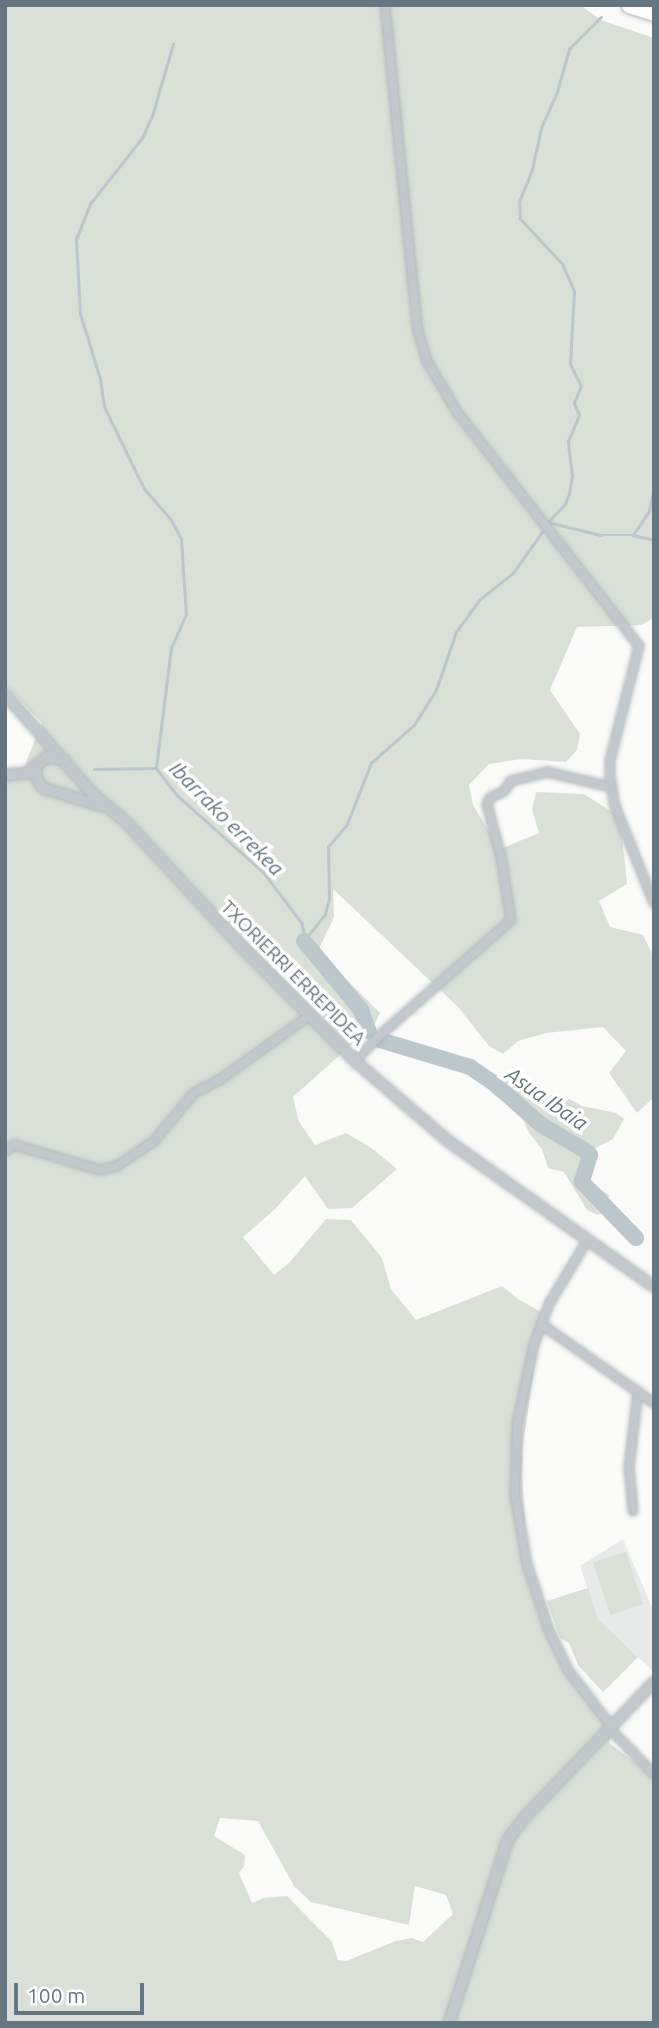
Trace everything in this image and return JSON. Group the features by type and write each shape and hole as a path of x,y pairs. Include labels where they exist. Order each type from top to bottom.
{"highway":[{"path":"630,5 654,13"}],"street":[{"path":"385,5 393,115 418,331 428,363 457,412 639,646 611,761 611,787 654,903"},
{"name":"TXORIERRI ERREPIDEA","path":"5,694 78,777 355,1061 449,1141 654,1287"},
{"path":"38,732 36,777 43,788 112,811"},
{"path":"5,775 21,776 53,756 65,760"},
{"path":"355,1061 510,920 501,857 487,804 490,797 503,790 511,781 547,772 611,787"},
{"path":"71,796 78,788 78,777"},
{"path":"5,1151 15,1145 100,1170 117,1166 154,1141 194,1093 221,1079 309,1016"},
{"path":"587,1241 566,1273 541,1324 527,1371 517,1424 515,1495 520,1533 549,1630 568,1670 610,1727 654,1774"},
{"path":"541,1324 654,1403"},
{"path":"633,1511 629,1467 638,1392"},
{"path":"449,2023 508,1839 526,1816 654,1682"}],"shaded area":[{"path":"5,5 580,5 601,20 654,38 654,618 641,625 577,627 550,690 580,734 577,750 566,762 522,759 489,764 469,785 473,805 500,849 539,833 532,810 536,792 584,794 620,817 627,884 599,901 610,927 643,935 654,958 654,1097 637,1113 609,1073 626,1051 603,1027 546,1033 518,1041 503,1054 489,1046 459,1008 333,889 334,917 318,951 380,1013 371,1032 362,1035 293,1097 299,1122 315,1145 346,1133 370,1147 397,1169 352,1208 328,1209 305,1176 275,1209 243,1237 274,1275 289,1263 326,1219 351,1220 382,1258 391,1289 416,1320 502,1286 518,1299 548,1316 536,1355 523,1444 522,1475 529,1582 558,1656 611,1723 609,1743 654,1776 654,2023 5,2023 5,768 19,770 24,767 42,723 5,685","holes":["220,1818 258,1821 294,1886 311,1902 409,1925 415,1886 446,1895 453,1914 423,1942 412,1938 396,1941 346,1961 338,1960 332,1942 287,1896 264,1898 252,1903 239,1873 244,1866 245,1855 214,1836"]},
{"path":"494,1076 517,1080 542,1094 564,1096 582,1106 616,1113 624,1119 613,1139 590,1151 592,1159 585,1178 609,1195 609,1209 598,1215 587,1210 564,1172 548,1168 542,1149 529,1133 521,1114 494,1095 482,1079"},
{"path":"623,1539 654,1612 653,1671 598,1619 580,1566"},
{"path":"626,1552 643,1604 610,1615 593,1562"},
{"path":"588,1588 598,1619 638,1657 603,1692 578,1665 569,1643 560,1638 547,1601"}],"waterway":[{"path":"549,521 565,504 569,494 572,476 568,441 579,415 574,403 581,386 570,364 574,291 562,264 520,219 519,202 532,170 541,128 557,92 569,49 601,17"},
{"path":"156,768 171,648 186,615 181,539 171,520 144,489 104,407 100,379 80,314 76,239 90,204 142,138 152,116 173,44"},
{"path":"548,522 601,535 633,535 649,511 654,488"},
{"path":"304,941 325,914 329,899 328,847 347,824 371,763 414,725 436,690 456,632 479,600 513,573 542,532"},
{"path":"633,535 654,540"},
{"name":"Ibarrako errekea","path":"94,769 156,768 178,796 264,873 302,923 305,937"},
{"name":"Asua Ibaia","path":"304,941 361,1010 369,1032"},
{"name":"Asua Ibaia","path":"380,1040 470,1067 495,1084 540,1124 586,1151 590,1155 582,1182 636,1238"}]}
